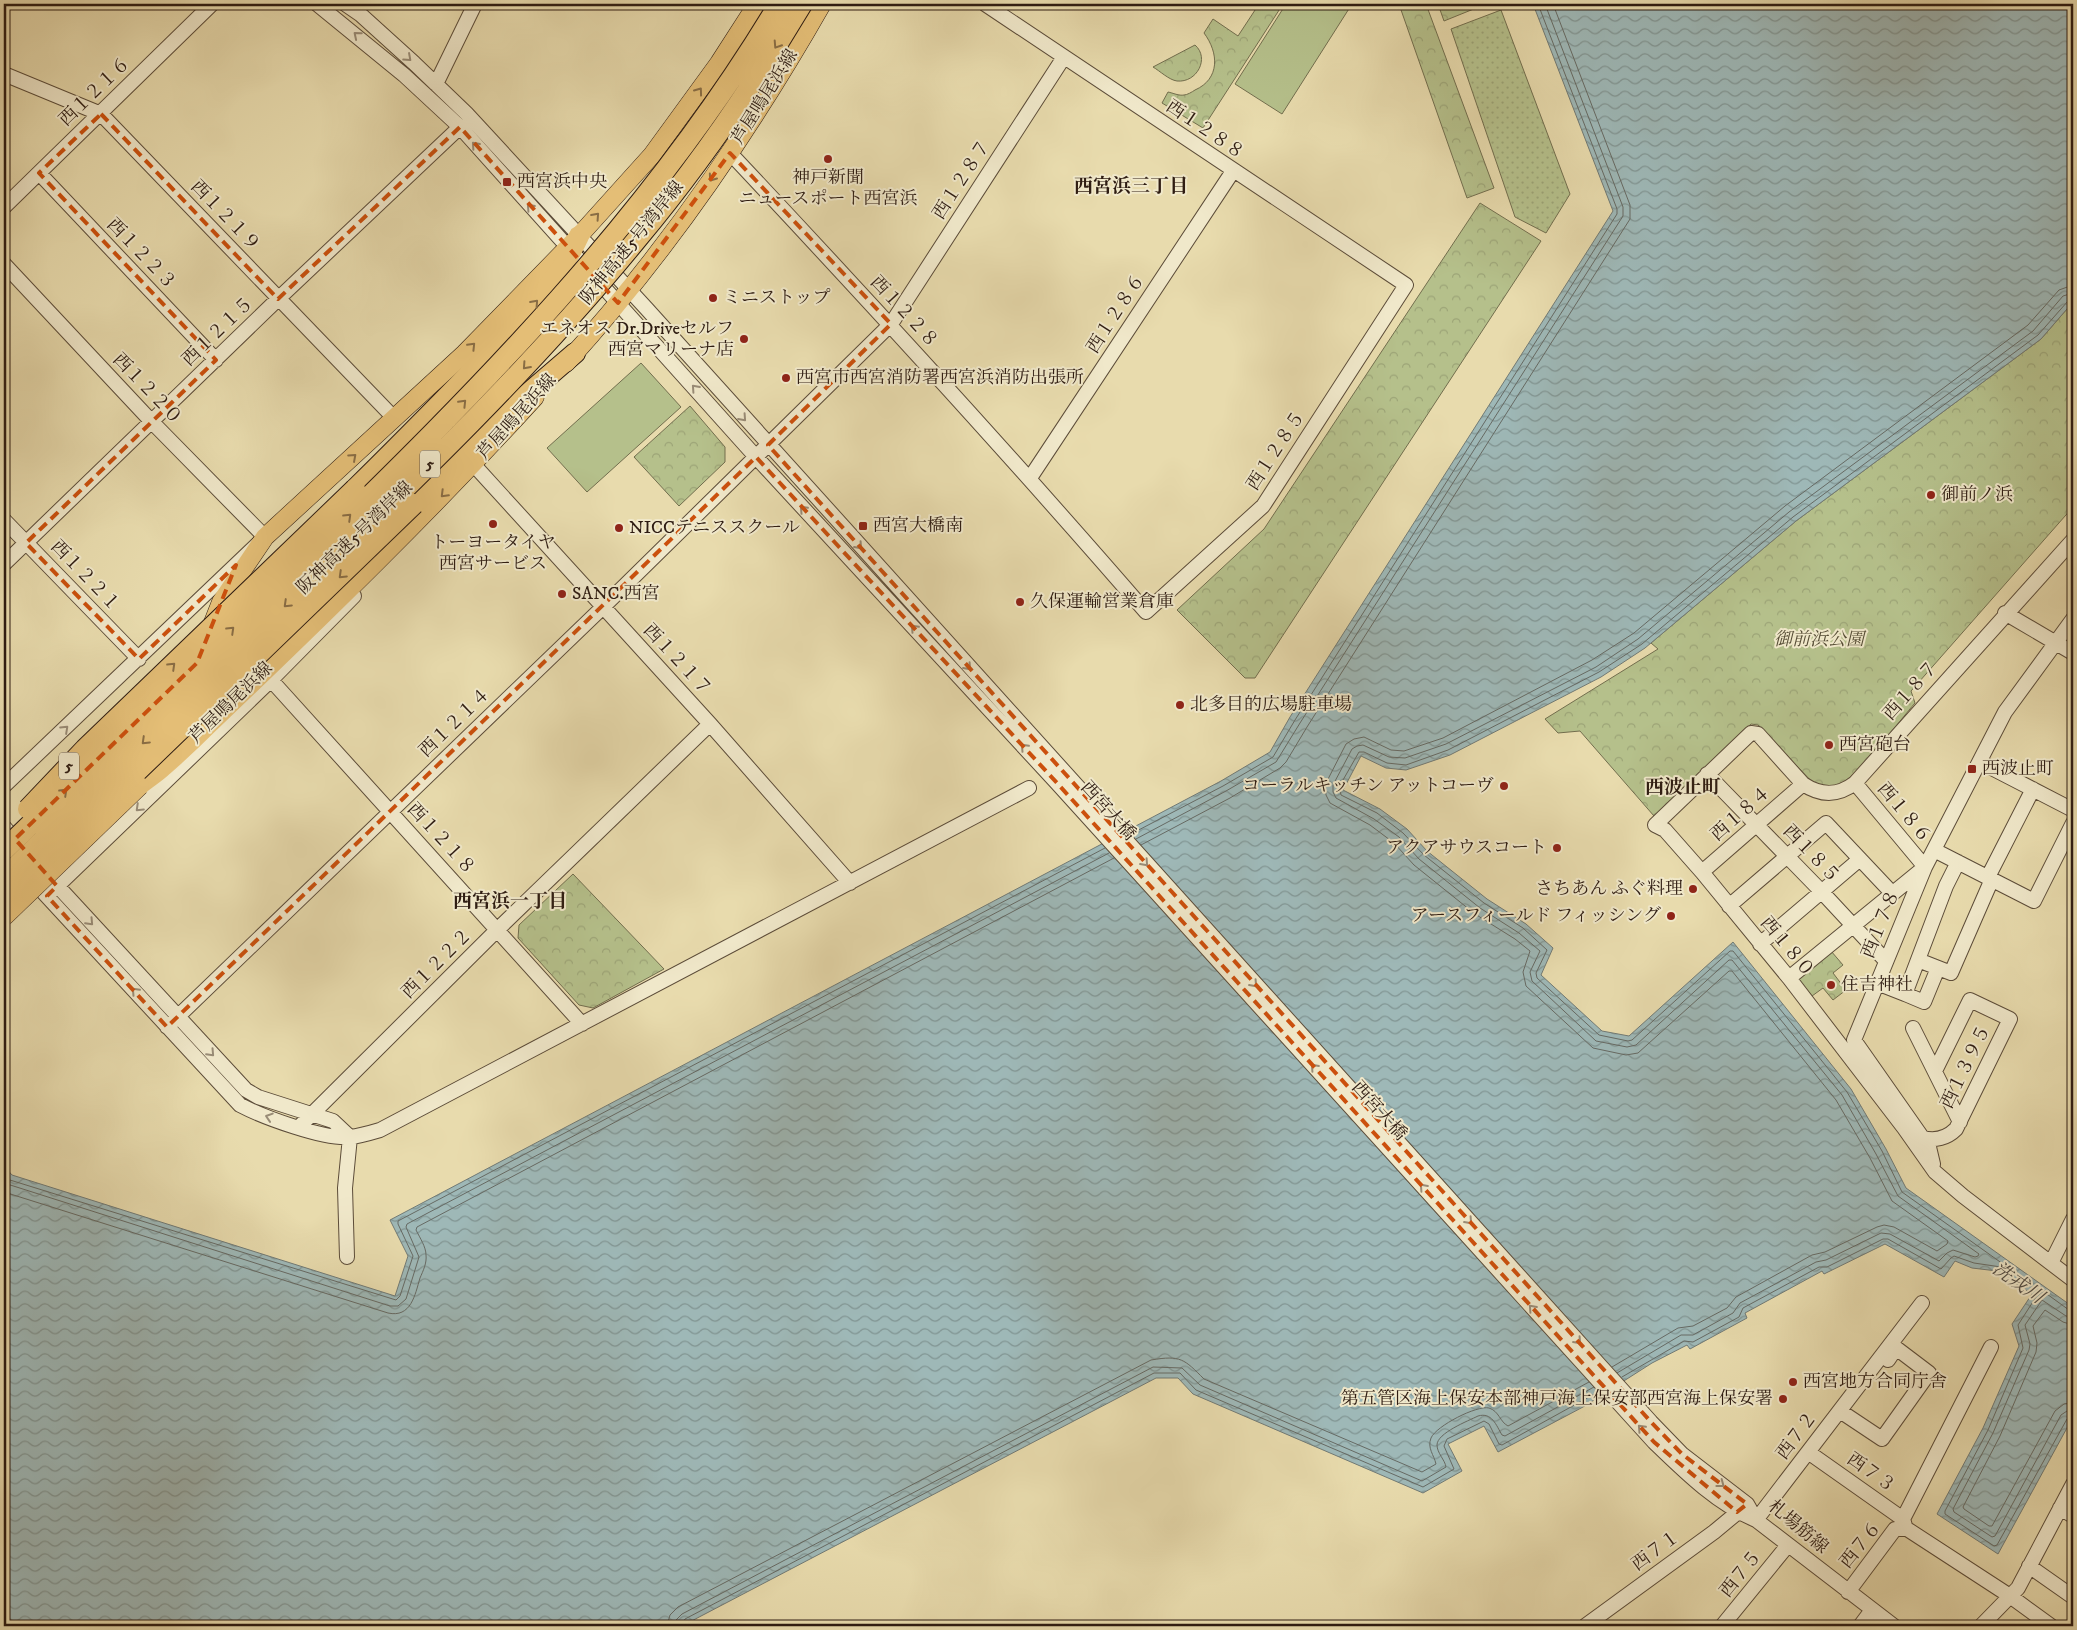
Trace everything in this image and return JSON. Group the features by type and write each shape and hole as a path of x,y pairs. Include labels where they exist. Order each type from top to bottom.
{"highway":[{"name":"阪神高速5号湾岸線","path":"4,850 384,482 515,349 592,262 672,162 723,90 779,4"},
{"name":"阪神高速5号湾岸線","path":"4,878 406,488 521,372 633,244 690,171 740,103 802,4"},
{"name":"5","path":"4,834 85,749 355,489 490,352 544,294 572,246"},
{"name":"5","path":"4,895 144,765 455,466 502,416 575,353"}],"main road":[{"name":"芦屋鳴尾浜線","path":"146,781 164,750 222,602 265,537 465,353 572,246 652,155 719,64 757,4"},
{"name":"芦屋鳴尾浜線","path":"4,917 146,781 163,769 391,547 474,465 575,353 669,239 730,153 822,4"}],"street":[{"name":"西１２１６","path":"4,207 212,4"},
{"path":"317,4 404,74 460,128 572,246 768,445 1062,779"},
{"path":"345,4 361,15 489,136 572,246 623,297 756,457 1062,779"},
{"path":"436,84 475,4"},
{"name":"西１２８８","path":"985,4 1406,285"},
{"name":"西１２８７","path":"768,445 891,324 1064,57"},
{"name":"西１２１９","path":"4,74 101,114 395,419"},
{"name":"西１２１５","path":"4,564 278,299 460,128"},
{"name":"西１２２８","path":"730,153 891,324 1030,478 1146,612"},
{"name":"西１２８６","path":"1030,478 1233,171"},
{"name":"西１２２３","path":"39,173 216,360"},
{"name":"西１２２０","path":"4,264 152,422 265,537"},
{"name":"西１２８５","path":"1146,612 1263,506 1406,285"},
{"name":"西１２１４","path":"173,1022 768,445"},
{"name":"西１２１７","path":"474,465 710,724 850,882"},
{"name":"西１２２１","path":"4,520 139,659"},
{"path":"4,786 265,537"},
{"name":"西１８７","path":"1655,825 1707,774 1754,732 1803,784 1811,789 1829,794 1838,792 1855,783 2005,613 2073,540"},
{"path":"52,891 271,680 365,585 391,547"},
{"path":"2005,613 2073,653"},
{"name":"西１７８","path":"1935,1172 1929,1147 1854,1040 1925,867 2006,712 2073,619"},
{"name":"西１２１８","path":"271,680 582,1024"},
{"name":"西１２２２","path":"299,1127 498,929 710,724"},
{"path":"1980,762 2073,810"},
{"name":"西１８５","path":"1707,774 1886,961"},
{"name":"西宮大橋","path":"1062,779 1651,1422 1679,1458"},
{"name":"西１８６","path":"1855,783 1925,867"},
{"name":"西１８４","path":"1702,872 1803,784"},
{"path":"4,827 52,891 173,1022 240,1105 255,1113 299,1127 330,1136 350,1137 380,1130 1029,788"},
{"path":"1918,960 1951,974 1990,878 2033,789"},
{"path":"1729,906 1826,823 1892,893"},
{"path":"1934,850 2034,901 2073,823"},
{"name":"西１８０","path":"1655,825 1665,830 1702,872 1789,978 1904,1128 1935,1172"},
{"path":"4,850 52,891"},
{"path":"1760,944 1860,859"},
{"path":"1905,994 1946,886 1958,862"},
{"path":"1789,978 1925,867"},
{"path":"1877,983 1924,1002 1938,968"},
{"name":"西１３９５","path":"1923,1138 1930,1140 1951,1134 1960,1122 2010,1019 1970,1000 1935,1071"},
{"path":"173,1022 246,1090 258,1097 333,1121 350,1137"},
{"path":"1913,1028 1960,1122"},
{"path":"347,1257 345,1188 350,1137"},
{"path":"1935,1172 1963,1196 2073,1280"},
{"path":"2051,1263 2073,1219"},
{"name":"西７２","path":"1756,1520 1922,1303"},
{"path":"1905,1524 1991,1346"},
{"path":"1840,1411 1882,1439 1929,1373 1896,1348 1870,1383 1856,1390"},
{"name":"西７３","path":"1808,1452 1905,1524 2052,1626"},
{"name":"札場筋線","path":"1679,1458 1848,1592 1894,1626"},
{"path":"1981,1626 2018,1588 2073,1484"},
{"name":"西７１","path":"1585,1626 1714,1532 1742,1508"},
{"path":"2060,1508 2073,1516"},
{"name":"西７６","path":"1848,1592 1894,1529 1905,1524"},
{"name":"西７５","path":"1722,1626 1788,1545"},
{"path":"2029,1566 2073,1597"},
{"path":"1860,1626 1872,1610"}],"highlighted area":[{"path":"101,114 278,299 460,127 618,303 730,153 891,324 768,445 1651,1422 1682,1454 1747,1504 1737,1512 1654,1442 1057,783 756,457 167,1027 47,896 57,886 15,839 197,663 236,565 139,659 26,543 216,360 39,173"}],"green space":[{"path":"1259,4 1283,4 1203,128 1162,103 1168,92 1180,95 1187,94 1203,85 1209,79 1213,72 1214,57 1209,41 1204,33 1213,19 1238,36"},
{"path":"1286,4 1352,4 1282,114 1235,84"},
{"path":"1395,4 1426,4 1494,188 1467,198 1400,7"},
{"path":"1438,4 1486,4 1444,21"},
{"path":"1501,10 1570,194 1546,233 1515,217 1451,29"},
{"path":"1195,45 1201,56 1201,63 1199,69 1190,78 1184,81 1177,81 1153,67"},
{"path":"1480,203 1541,241 1255,678 1245,678 1177,610 1264,529"},
{"name":"御前浜公園","path":"2073,302 2073,507 1911,691 1915,703 1866,761 1846,781 1832,786 1814,784 1758,725 1751,724 1654,816 1580,731 1558,733 1545,719 1658,649 1651,643 1796,521 2041,339"},
{"path":"641,363 681,407 587,492 547,448"},
{"path":"690,406 725,447 725,462 679,506 634,457"},
{"path":"573,874 664,969 593,1008 579,1005 518,938 519,925"},
{"path":"1831,951 1843,965 1833,973 1846,990 1833,1000 1823,988 1812,996 1797,978"}],"water":[{"name":"洗戎川","path":"1533,4 2073,4 2073,302 2041,339 1796,521 1645,648 1601,677 1450,755 1406,770 1386,768 1361,756 1343,790 1380,809 1407,829 1427,851 1487,899 1526,924 1553,948 1541,975 1602,1031 1629,1036 1733,942 1851,1089 1906,1188 2073,1307 2073,1417 1998,1554 1937,1514 1983,1428 2019,1346 2012,1324 2032,1294 1997,1271 1972,1268 1955,1261 1944,1277 1885,1244 1824,1274 1822,1271 1745,1313 1747,1318 1690,1349 1687,1345 1652,1363 1583,1407 1498,1452 1484,1426 1448,1444 1462,1471 1423,1493 1193,1394 1178,1378 1156,1378 682,1626 4,1626 4,1166 12,1175 395,1296 408,1256 390,1220 1221,781 1270,752 1290,717 1613,211"}],"place":[{"name":"神戸新聞 ニュースポート西宮浜","path":"828,159"},
{"name":"西宮浜中央","path":"507,182"},
{"name":"ミニストップ","path":"713,298"},
{"name":"エネオス Dr.Driveセルフ 西宮マリーナ店","path":"744,339"},
{"name":"西宮市西宮消防署西宮浜消防出張所","path":"786,378"},
{"name":"御前ノ浜","path":"1931,495"},
{"name":"トーヨータイヤ 西宮サービス","path":"493,524"},
{"name":"西宮大橋南","path":"863,526"},
{"name":"NICCテニススクール","path":"619,528"},
{"name":"SANC.西宮","path":"562,594"},
{"name":"久保運輸営業倉庫","path":"1020,602"},
{"name":"北多目的広場駐車場","path":"1180,705"},
{"name":"西宮砲台","path":"1829,745"},
{"name":"西波止町","path":"1972,769"},
{"name":"コーラルキッチン アットコーヴ","path":"1504,786"},
{"name":"アクアサウスコート","path":"1557,848"},
{"name":"さちあん ふぐ料理","path":"1693,889"},
{"name":"アースフィールド フィッシング","path":"1671,916"},
{"name":"住吉神社","path":"1831,985"},
{"name":"西宮地方合同庁舎","path":"1793,1382"},
{"name":"第五管区海上保安本部神戸海上保安部西宮海上保安署","path":"1783,1399"}],"district":[{"name":"西宮浜三丁目","path":"1131,186"},
{"name":"西波止町","path":"1683,787"},
{"name":"西宮浜一丁目","path":"510,901"}]}
